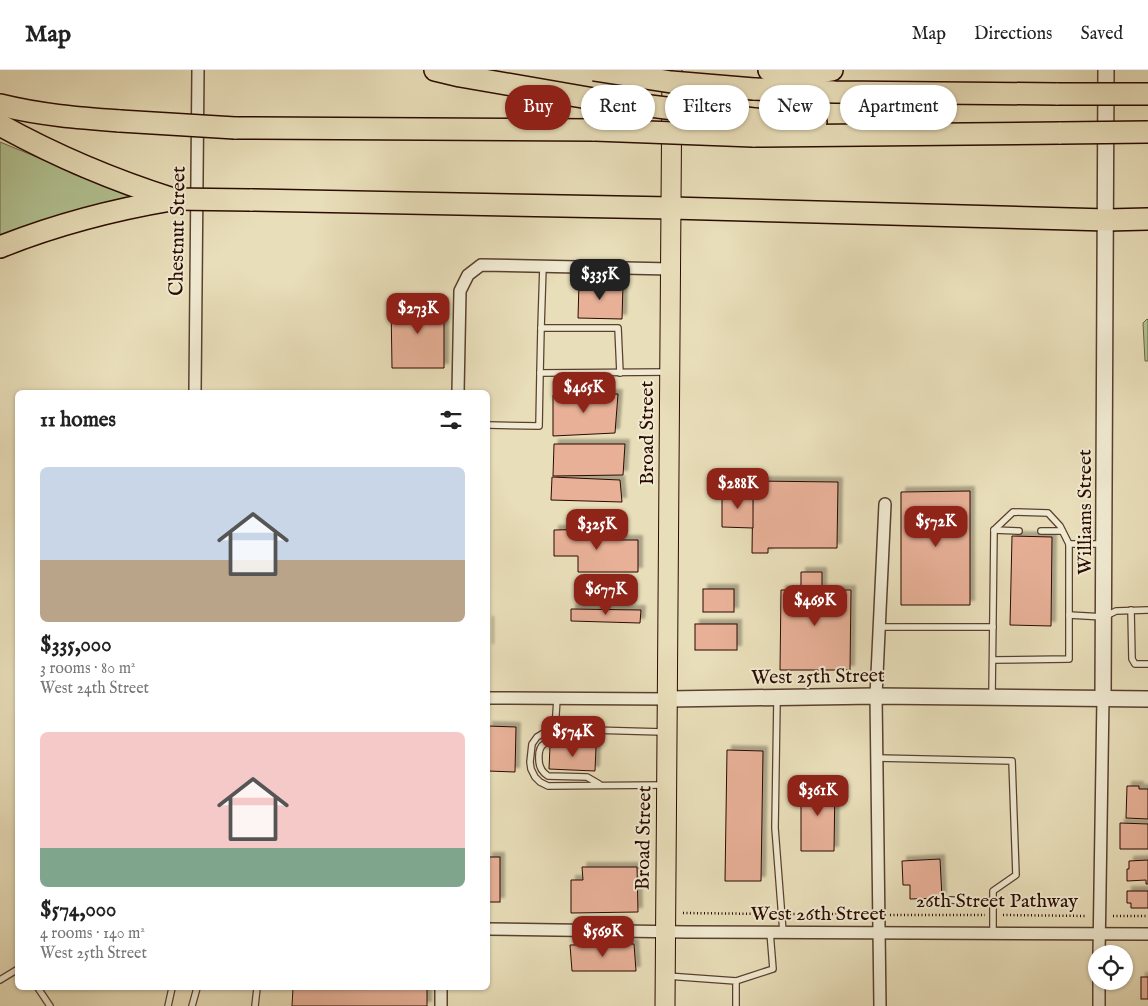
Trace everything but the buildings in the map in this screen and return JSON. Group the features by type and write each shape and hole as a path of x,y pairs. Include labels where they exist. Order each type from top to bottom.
{"highway":[{"path":"435,70 753,127"},
{"path":"594,70 671,82 754,89 835,92 1148,94"},
{"path":"769,70 820,72 832,70"},
{"path":"0,105 54,116 235,128 594,130 753,127 1061,133 1148,132"},
{"path":"0,125 65,159 136,188 173,199"},
{"path":"0,247 57,226 95,215 173,199 672,208 1107,220 1148,219"}],"main road":[{"name":"Broad Street","path":"665,1006 672,70"}],"street":[{"name":"Chestnut Street","path":"195,390 198,70"},
{"name":"Williams Street","path":"1099,945 1104,698 1106,70"},
{"path":"458,390 460,290 468,275 481,265 671,268"},
{"path":"880,1006 876,696 885,504"},
{"name":"West 25th Street","path":"490,698 668,699 876,696 1148,699"},
{"name":"West 26th Street","path":"490,929 666,922 770,932 1148,934"},
{"path":"441,990 441,1006"},
{"path":"1099,990 1099,1006"}],"lane":[{"path":"490,425 540,426 544,266"},
{"path":"541,328 618,328 620,373"},
{"path":"540,373 670,372"},
{"path":"992,697 994,530 1014,512 1048,513 1069,544 1069,659 993,660"},
{"path":"994,530 1019,531"},
{"path":"1041,531 1062,531"},
{"path":"1069,544 1105,544"},
{"path":"1131,610 1132,660 1135,664 1148,664"},
{"path":"1069,615 1104,617 1116,611 1148,610"},
{"path":"879,627 993,627"},
{"path":"776,697 775,828 783,932"},
{"path":"555,728 557,699"},
{"path":"667,785 548,786 535,777 530,762 532,744 537,737 555,728 668,732"},
{"path":"596,730 569,740 552,740 544,743 538,757 541,770 548,776 587,777 600,785"},
{"path":"877,758 1012,760 1016,875 993,891 993,933"},
{"path":"950,900 992,902"},
{"path":"665,976 736,981 773,968 770,932"},
{"path":"0,980 15,971"},
{"path":"736,981 736,1006"},
{"path":"39,990 50,1006"},
{"path":"168,1006 172,990"},
{"path":"192,1006 196,990"},
{"path":"255,1006 257,990"}],"path":[{"name":"26th Street Pathway","path":"666,922 781,914 1148,916"}],"green space":[{"path":"0,142 73,174 121,191 142,195 0,238"},
{"path":"1147,319 1148,361 1145,361 1143,323"}]}
